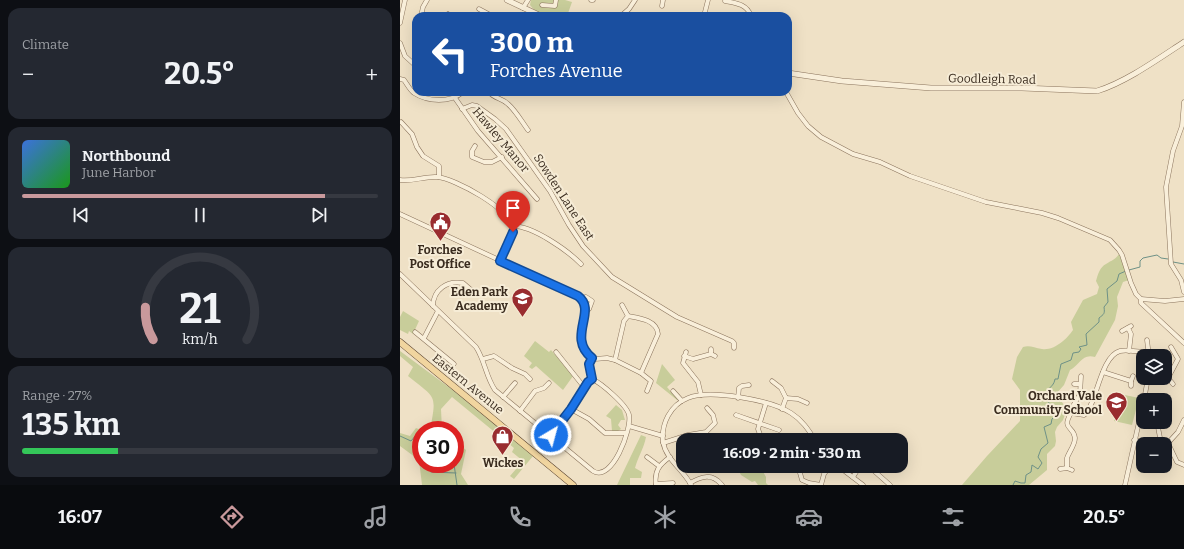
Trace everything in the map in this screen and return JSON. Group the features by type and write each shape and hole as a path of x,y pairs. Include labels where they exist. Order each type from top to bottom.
{"main road":[{"name":"Eastern Avenue","path":"401,344 573,485"}],"street":[{"path":"422,12 423,7 428,0"},
{"path":"507,0 532,12"},
{"path":"523,8 528,0"},
{"path":"542,4 555,6 556,0"},
{"path":"626,12 635,0"},
{"path":"662,6 663,0"},
{"path":"705,12 708,0"},
{"path":"725,1 736,1 744,6 748,12"},
{"path":"400,23 403,2"},
{"path":"701,5 706,6"},
{"path":"480,9 485,12"},
{"name":"Goodleigh Road","path":"792,74 842,81 931,88 1022,88 1097,91 1128,77 1184,42"},
{"path":"400,43 405,56 412,62"},
{"path":"400,79 404,80 412,91"},
{"path":"423,96 436,100 445,100 458,96"},
{"path":"493,96 503,100 509,105 528,130"},
{"path":"788,96 798,113 808,126 821,137 853,154 880,162 910,176 986,202 1042,213 1110,240 1120,250 1134,289 1141,299 1141,303 1184,343"},
{"name":"Hawley Manor","path":"455,98 478,131 537,198"},
{"path":"1184,102 1182,126 1173,151 1166,187 1171,260 1181,280 1184,292"},
{"name":"Sowden Lane East","path":"462,109 472,105 477,106 506,129 550,191 569,225 583,246 612,277 676,317 732,341 734,343 734,348"},
{"path":"400,122 412,134 417,147 424,156 439,166 439,177"},
{"path":"475,146 471,154 472,157 476,159 492,162 502,157"},
{"path":"400,180 411,181 425,176 439,177 480,194 489,200 506,216 513,226 513,232 500,261"},
{"path":"534,194 538,191"},
{"path":"400,214 581,298 586,296 592,300 589,309 585,310"},
{"path":"513,226 522,227 561,247 581,264"},
{"path":"400,274 476,347 483,359 490,382 503,397 593,471 601,474 606,472 610,467 626,433 629,417 628,411 623,404 592,379 589,364 592,358"},
{"path":"433,307 434,299 441,286 460,282 466,284 477,295"},
{"path":"581,298 585,310 585,315 581,326 581,338 585,349 592,358 615,360 641,374 651,381 647,391"},
{"path":"427,300 434,299"},
{"path":"1141,299 1166,301 1184,299"},
{"path":"622,305 628,316"},
{"path":"424,338 438,311"},
{"path":"615,360 621,331 628,316"},
{"path":"628,316 644,319 658,331 657,337 641,374"},
{"path":"1122,331 1129,327 1131,334 1129,351"},
{"path":"415,332 454,364"},
{"path":"1147,340 1148,349"},
{"path":"1171,347 1178,359 1172,370"},
{"path":"1071,413 1084,415 1090,410 1103,372 1111,358 1117,352 1123,350 1136,352"},
{"path":"556,352 584,388"},
{"path":"701,395 698,382 683,363 685,354 693,359 712,353"},
{"path":"483,359 494,356 512,368 525,374 530,379"},
{"path":"1103,372 1111,376 1131,381"},
{"path":"1066,468 1075,439 1074,433 1067,427 1067,420 1080,394 1081,376"},
{"path":"1131,386 1133,376"},
{"path":"551,435 592,379"},
{"path":"772,381 781,388 786,398 782,409"},
{"path":"503,397 515,383"},
{"path":"520,411 530,402 535,391 544,388 549,383"},
{"path":"1074,384 1080,384"},
{"path":"738,398 739,388 749,385"},
{"path":"673,391 682,401"},
{"path":"722,485 715,478 707,476 699,478 691,484 670,457 663,443 666,418 673,408 682,401 701,395 738,398 766,403 790,412 801,421 810,433"},
{"path":"786,398 798,399 807,403"},
{"path":"760,433 758,429 759,423 766,403"},
{"path":"663,443 688,435 701,434 708,430 715,423 715,420 707,408"},
{"path":"571,409 605,433 626,433"},
{"path":"736,415 779,430"},
{"path":"1172,438 1178,432 1184,420"},
{"path":"628,426 663,436"},
{"path":"1125,485 1137,429"},
{"path":"1172,452 1175,459 1180,464 1184,465"},
{"path":"648,457 659,466"},
{"path":"670,457 659,466 655,475 656,484 673,483"},
{"path":"1060,469 1066,468 1072,470"},
{"path":"800,473 801,483 821,485 825,473"},
{"path":"847,473 863,485"},
{"path":"852,477 855,473"},
{"path":"876,473 890,485"}],"green space":[{"path":"531,0 565,0 572,2 568,12 537,12 530,5"},
{"path":"1119,254 1129,280 1123,282 1117,297 1118,306 1115,320 1095,357 1091,356 1084,358 1070,370 1064,385 1056,394 1067,409 1063,420 1055,432 1055,446 1047,454 1047,470 1029,485 962,485 1020,421 1020,390 1012,379 1017,357 1023,347 1030,346 1047,349 1060,344 1073,330 1071,322 1083,300 1097,294 1099,287 1096,281 1098,273 1104,265 1115,259"},
{"path":"403,311 419,321 413,334 409,331 408,334 400,330 400,317"},
{"path":"535,341 549,352 551,350 573,376 563,390 536,366 532,369 529,367 532,363 524,356"},
{"path":"400,351 454,391 533,456 514,479 510,476 523,461 512,452 514,448 452,397 441,409 442,421 431,421 433,409 432,398 429,393 408,376 413,367 400,356"},
{"path":"662,364 675,380 667,387 678,400 656,383"},
{"path":"1120,394 1136,397 1136,410 1132,425 1114,421"},
{"path":"616,405 622,410 625,420 621,420 618,425 621,429 618,431 612,431 611,419 606,416"},
{"path":"400,433 410,436 412,433 412,455 400,446"},
{"path":"641,435 646,437 635,468 642,472 641,478 630,478 630,485 617,485"},
{"path":"464,448 466,450 464,460"},
{"path":"421,473 461,473 468,485 422,485"},
{"path":"740,473 764,473 766,477 766,483 768,485 758,485 755,481 752,482"}],"waterway":[{"path":"1129,270 1140,267 1140,261 1143,258 1157,255 1161,258 1168,259"},
{"path":"1173,262 1184,264"},
{"path":"1013,485 1015,481 1025,483 1026,475 1031,472 1032,465 1038,469 1042,463 1038,457 1041,449 1048,443 1044,427 1051,424 1052,419 1058,413 1047,400 1046,394 1055,379 1058,379 1061,364 1071,360 1073,353 1079,352 1081,349 1079,347 1087,345 1086,334 1099,322 1099,318 1104,314 1104,307 1108,302 1107,289 1117,281 1119,274 1126,271"},
{"path":"400,436 411,441 412,440"},
{"path":"455,473 457,485"}],"place":[{"name":"Forches Post Office","path":"440,242"},
{"name":"Eden Park Academy","path":"523,318"},
{"name":"Orchard Vale Community School","path":"1117,422"},
{"name":"Wickes","path":"503,456"}],"route":[{"path":"513,232 500,261 578,296 581,298 585,310 585,315 581,326 581,338 585,349 592,358 589,364 592,379 588,382 571,409 551,435"}]}
